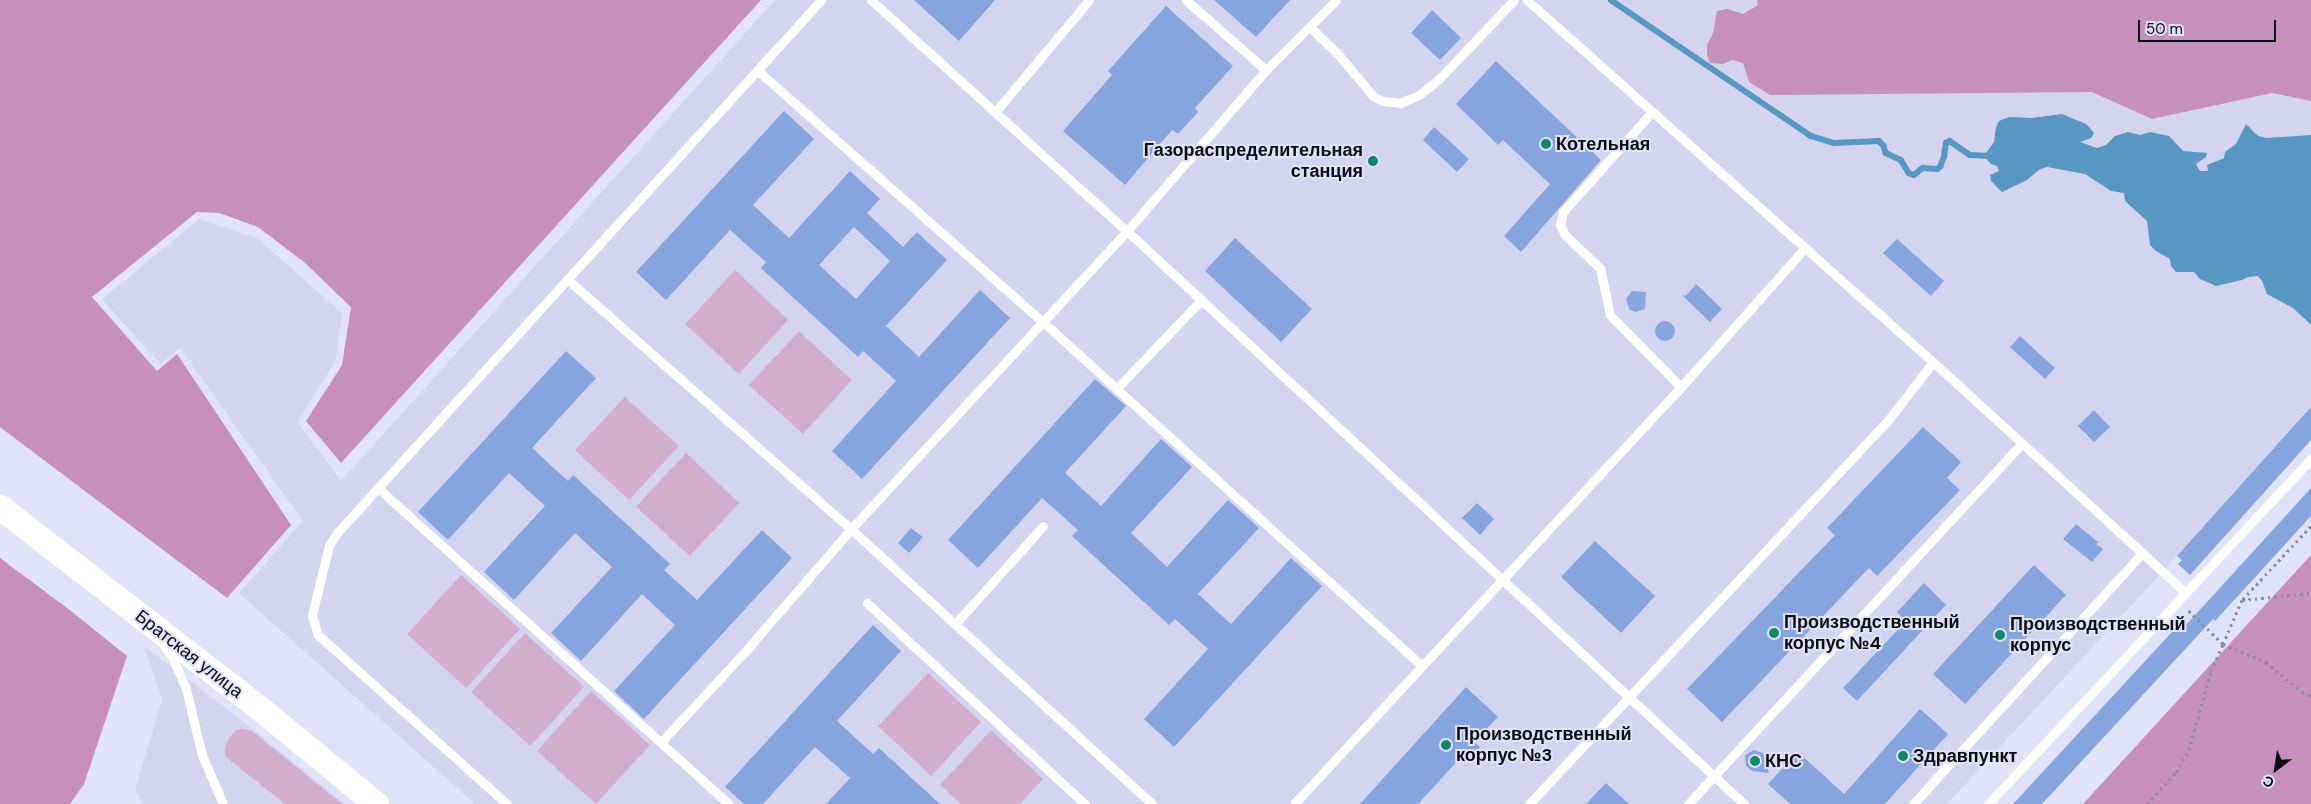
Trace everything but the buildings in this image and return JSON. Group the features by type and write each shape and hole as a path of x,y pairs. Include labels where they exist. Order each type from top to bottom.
{"main road":[{"name":"Братская улица","path":"0,507 269,716 376,804"}],"lane":[{"path":"507,804 325,644 314,625 312,615 329,545 378,488 821,0"},
{"path":"871,0 996,110 1744,804"},
{"path":"996,110 1089,0"},
{"path":"1186,0 1266,70"},
{"path":"662,741 742,656 851,530 1127,231 1266,70 1336,0"},
{"path":"1310,27 1337,53 1373,96 1382,101 1400,103 1419,95 1439,79 1514,0"},
{"path":"1527,0 1933,362 2185,592"},
{"path":"757,70 1117,388 1421,665"},
{"path":"1652,112 1563,212 1560,225 1565,235 1600,268 1610,315 1681,387"},
{"path":"1294,804 1681,387 1805,248"},
{"path":"567,279 956,624 1152,804"},
{"path":"1117,388 1201,300"},
{"path":"1529,804 1889,419 1933,362"},
{"path":"1688,804 2022,443"},
{"path":"1988,804 2176,600 2311,459"},
{"path":"378,488 662,741 729,804"},
{"path":"956,624 1043,526"},
{"path":"1913,804 2142,553"},
{"path":"100,585 155,635 172,657 186,689 202,755 223,804"},
{"path":"867,603 1085,804"}],"path":[{"path":"2147,804 2176,772 2189,750 2211,671 2242,600 2311,526"},
{"path":"2242,600 2311,593"},
{"path":"2176,600 2223,644 2266,662 2302,692 2311,696"}],"shaded area":[{"path":"0,0 761,0 341,463 306,421 342,365 351,307 305,263 258,227 219,213 197,212 92,297 157,371 177,354 291,525 227,598 0,427"},
{"path":"775,0 2311,0 2311,407 2177,556 1947,804 475,804 239,593 303,521 180,348 160,364 102,299 199,219 257,238 342,313 335,362 297,422 341,481"},
{"path":"1757,0 2311,0 2311,101 2272,93 2152,119 2092,92 1770,95 1749,82 1743,63 1732,60 1723,64 1710,63 1707,55 1707,45 1713,33 1717,11 1727,9 1743,14 1758,5"},
{"path":"735,270 788,320 739,374 685,324"},
{"path":"799,331 852,380 803,434 749,385"},
{"path":"625,397 679,446 629,500 575,450"},
{"path":"686,453 739,503 690,556 636,507"},
{"path":"2311,555 2311,804 2083,804"},
{"path":"0,558 127,656 84,784 70,804 0,804"},
{"path":"461,575 520,629 466,688 407,634"},
{"path":"525,633 584,687 530,746 471,692"},
{"path":"144,646 222,705 345,804 143,804 135,790 162,699"},
{"path":"928,673 981,722 931,776 878,726"},
{"path":"591,691 650,745 596,804 537,751"},
{"path":"236,730 252,731 342,804 285,804 226,757 225,748 229,738"},
{"path":"991,730 1043,779 1020,804 961,804 940,785"}],"water":[{"path":"2062,114 2086,124 2094,133 2091,138 2080,142 2097,148 2106,145 2115,136 2128,132 2140,135 2150,132 2169,136 2183,151 2207,153 2206,157 2196,164 2200,171 2208,171 2207,165 2224,158 2225,152 2236,144 2246,124 2258,136 2266,138 2311,135 2311,325 2293,308 2267,294 2258,276 2216,286 2200,279 2194,272 2176,272 2171,266 2170,259 2150,245 2147,221 2125,201 2124,193 2111,191 2085,174 2047,167 2040,169 2027,180 2002,192 1991,181 1990,175 1999,171 1997,166 1991,164 1984,156 1994,142 1996,127 1999,121 2009,117 2032,118"}],"waterway":[{"path":"1611,0 1811,136 1834,143 1879,141 1884,146 1886,153 1901,160 1909,173 1914,175 1923,168 1937,169 1940,167 1946,143 1950,141 1970,155 1990,156"}],"place":[{"name":"Котельная","path":"1546,144"},
{"name":"Газораспределительная станция","path":"1373,161"},
{"name":"Производственный корпус №4","path":"1774,633"},
{"name":"Производственный корпус","path":"2000,635"},
{"name":"Производственный корпус №3","path":"1446,745"},
{"name":"Здравпункт","path":"1903,756"},
{"name":"КНС","path":"1755,761"}]}
